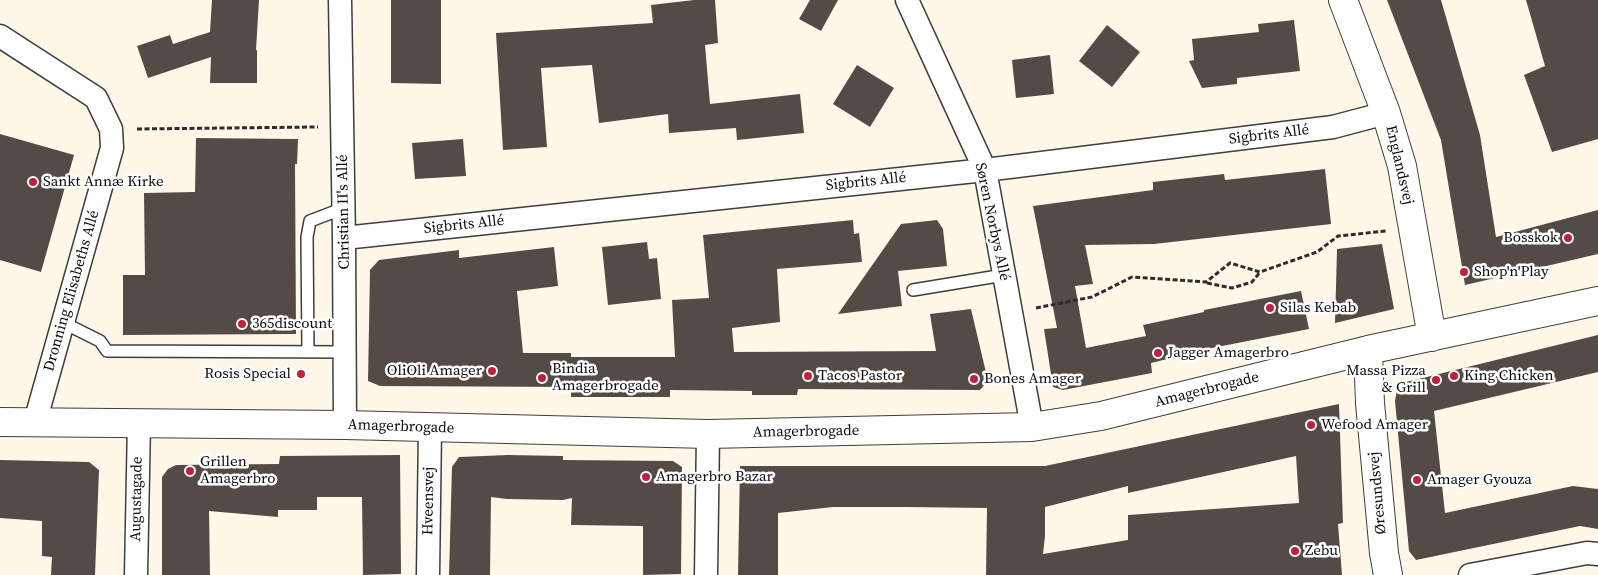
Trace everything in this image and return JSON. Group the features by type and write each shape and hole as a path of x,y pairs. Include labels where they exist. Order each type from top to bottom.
{"street":[{"name":"Christian II's Allé","path":"340,0 344,208 345,425"},
{"name":"Søren Norbys Allé","path":"907,0 984,170 1032,427"},
{"name":"Englandsvej","path":"1343,0 1386,113 1402,166 1432,337"},
{"path":"0,36 96,98 112,129"},
{"name":"Sigbrits Allé","path":"344,238 984,170 1333,127 1386,113"},
{"name":"Dronning Elisabeths Allé","path":"35,422 112,148 112,129"},
{"name":"Amagerbrogade","path":"0,422 345,425 708,434 1032,427 1101,416 1368,350 1598,301"},
{"name":"Øresundsvej","path":"1368,350 1370,403 1384,553 1388,575"},
{"name":"Augustagade","path":"136,575 139,422"},
{"name":"Hveensvej","path":"428,575 430,428"},
{"path":"706,575 708,434"},
{"path":"1470,575 1587,553 1598,554"}],"lane":[{"path":"308,352 307,236 310,222 344,208"},
{"path":"913,290 1004,275"},
{"path":"64,323 100,341 108,351 345,352"}],"path":[{"path":"112,129 342,126"},
{"path":"1011,314 1092,297 1132,278 1206,282 1232,288 1252,282 1260,272 1317,252 1338,236 1414,229"},
{"path":"1206,282 1230,263 1260,272"}],"building":[{"path":"212,0 259,0 256,50 257,83 210,83 211,57 148,78 137,46 170,35 173,44 210,32"},
{"path":"391,0 441,0 441,84 391,83"},
{"path":"694,0 715,0 718,43 705,45 710,104 800,94 804,133 737,140 736,128 669,133 668,114 599,123 592,65 541,68 547,147 503,150 496,33 653,23 651,5"},
{"path":"810,0 838,0 821,31 799,19"},
{"path":"1387,0 1441,0 1480,135 1496,237 1598,210 1598,254 1465,285 1441,140"},
{"path":"1526,0 1598,0 1598,139 1552,152 1524,75 1545,66"},
{"path":"1294,20 1300,71 1237,78 1237,84 1202,88 1189,61 1194,60 1192,39 1259,32 1258,24"},
{"path":"1107,25 1140,52 1112,87 1079,61"},
{"path":"1050,55 1054,94 1016,98 1012,60"},
{"path":"857,65 894,88 870,127 833,104"},
{"name":"Sankt Annæ Kirke","path":"0,134 74,155 41,272 0,260"},
{"path":"196,138 298,139 297,164 295,164 296,334 123,335 123,275 145,275 144,193 195,192"},
{"path":"463,139 466,176 415,179 412,143"},
{"path":"1325,169 1331,224 1154,244 1085,245 1093,284 1075,286 1086,348 1146,336 1143,325 1204,312 1204,310 1301,291 1309,329 1212,348 1151,363 1152,373 1063,390 1053,387 1044,329 1057,328 1033,206 1153,190 1153,182 1224,174 1225,180"},
{"path":"853,220 854,234 859,233 862,262 777,269 780,322 732,328 734,352 936,351 930,314 971,309 988,381 980,390 798,389 797,395 752,395 752,391 670,390 670,397 571,397 571,387 380,386 368,381 370,270 379,260 459,250 459,258 554,247 558,286 517,291 523,353 571,353 571,357 675,357 672,300 709,298 703,235"},
{"path":"937,220 943,229 947,266 898,271 902,306 838,314 901,224"},
{"path":"647,242 649,259 657,258 661,299 608,305 602,247"},
{"path":"1382,244 1394,309 1335,323 1337,249"},
{"path":"1598,335 1598,372 1434,411 1445,513 1573,486 1598,489 1598,529 1580,526 1416,560 1409,551 1395,401 1398,384"},
{"path":"1339,404 1343,523 1338,524 1342,575 986,575 987,508 833,507 778,513 778,575 738,575 740,466 1045,466","holes":["1296,456 1299,503 1128,515 1128,540 1043,554 1045,507 1128,486 1128,493"]},
{"path":"400,455 401,574 363,575 362,497 317,497 317,510 278,510 278,517 209,511 210,575 162,575 162,477 168,469 176,465 279,464 280,456"},
{"path":"508,455 563,456 563,460 673,461 682,467 681,574 643,575 643,526 571,525 572,498 563,500 491,497 490,575 449,575 452,467 459,457"},
{"path":"0,460 89,462 99,470 95,575 51,575 52,557 42,556 42,521 0,518"}],"place":[{"name":"Sankt Annæ Kirke","path":"33,182"},
{"name":"Bosskok","path":"1568,238"},
{"name":"Shop'n'Play","path":"1464,272"},
{"name":"Silas Kebab","path":"1270,308"},
{"name":"365discount","path":"242,324"},
{"name":"Jagger Amagerbro","path":"1158,353"},
{"name":"OliOli Amager","path":"492,371"},
{"name":"Rosis Special","path":"301,374"},
{"name":"Tacos Pastor","path":"808,376"},
{"name":"King Chicken","path":"1454,376"},
{"name":"Bindia Amagerbrogade","path":"542,378"},
{"name":"Bones Amager","path":"974,379"},
{"name":"Massa Pizza & Grill","path":"1436,380"},
{"name":"Wefood Amager","path":"1311,425"},
{"name":"Grillen Amagerbro","path":"190,471"},
{"name":"Amagerbro Bazar","path":"646,477"},
{"name":"Amager Gyouza","path":"1417,480"},
{"name":"Zebu","path":"1295,551"}]}
